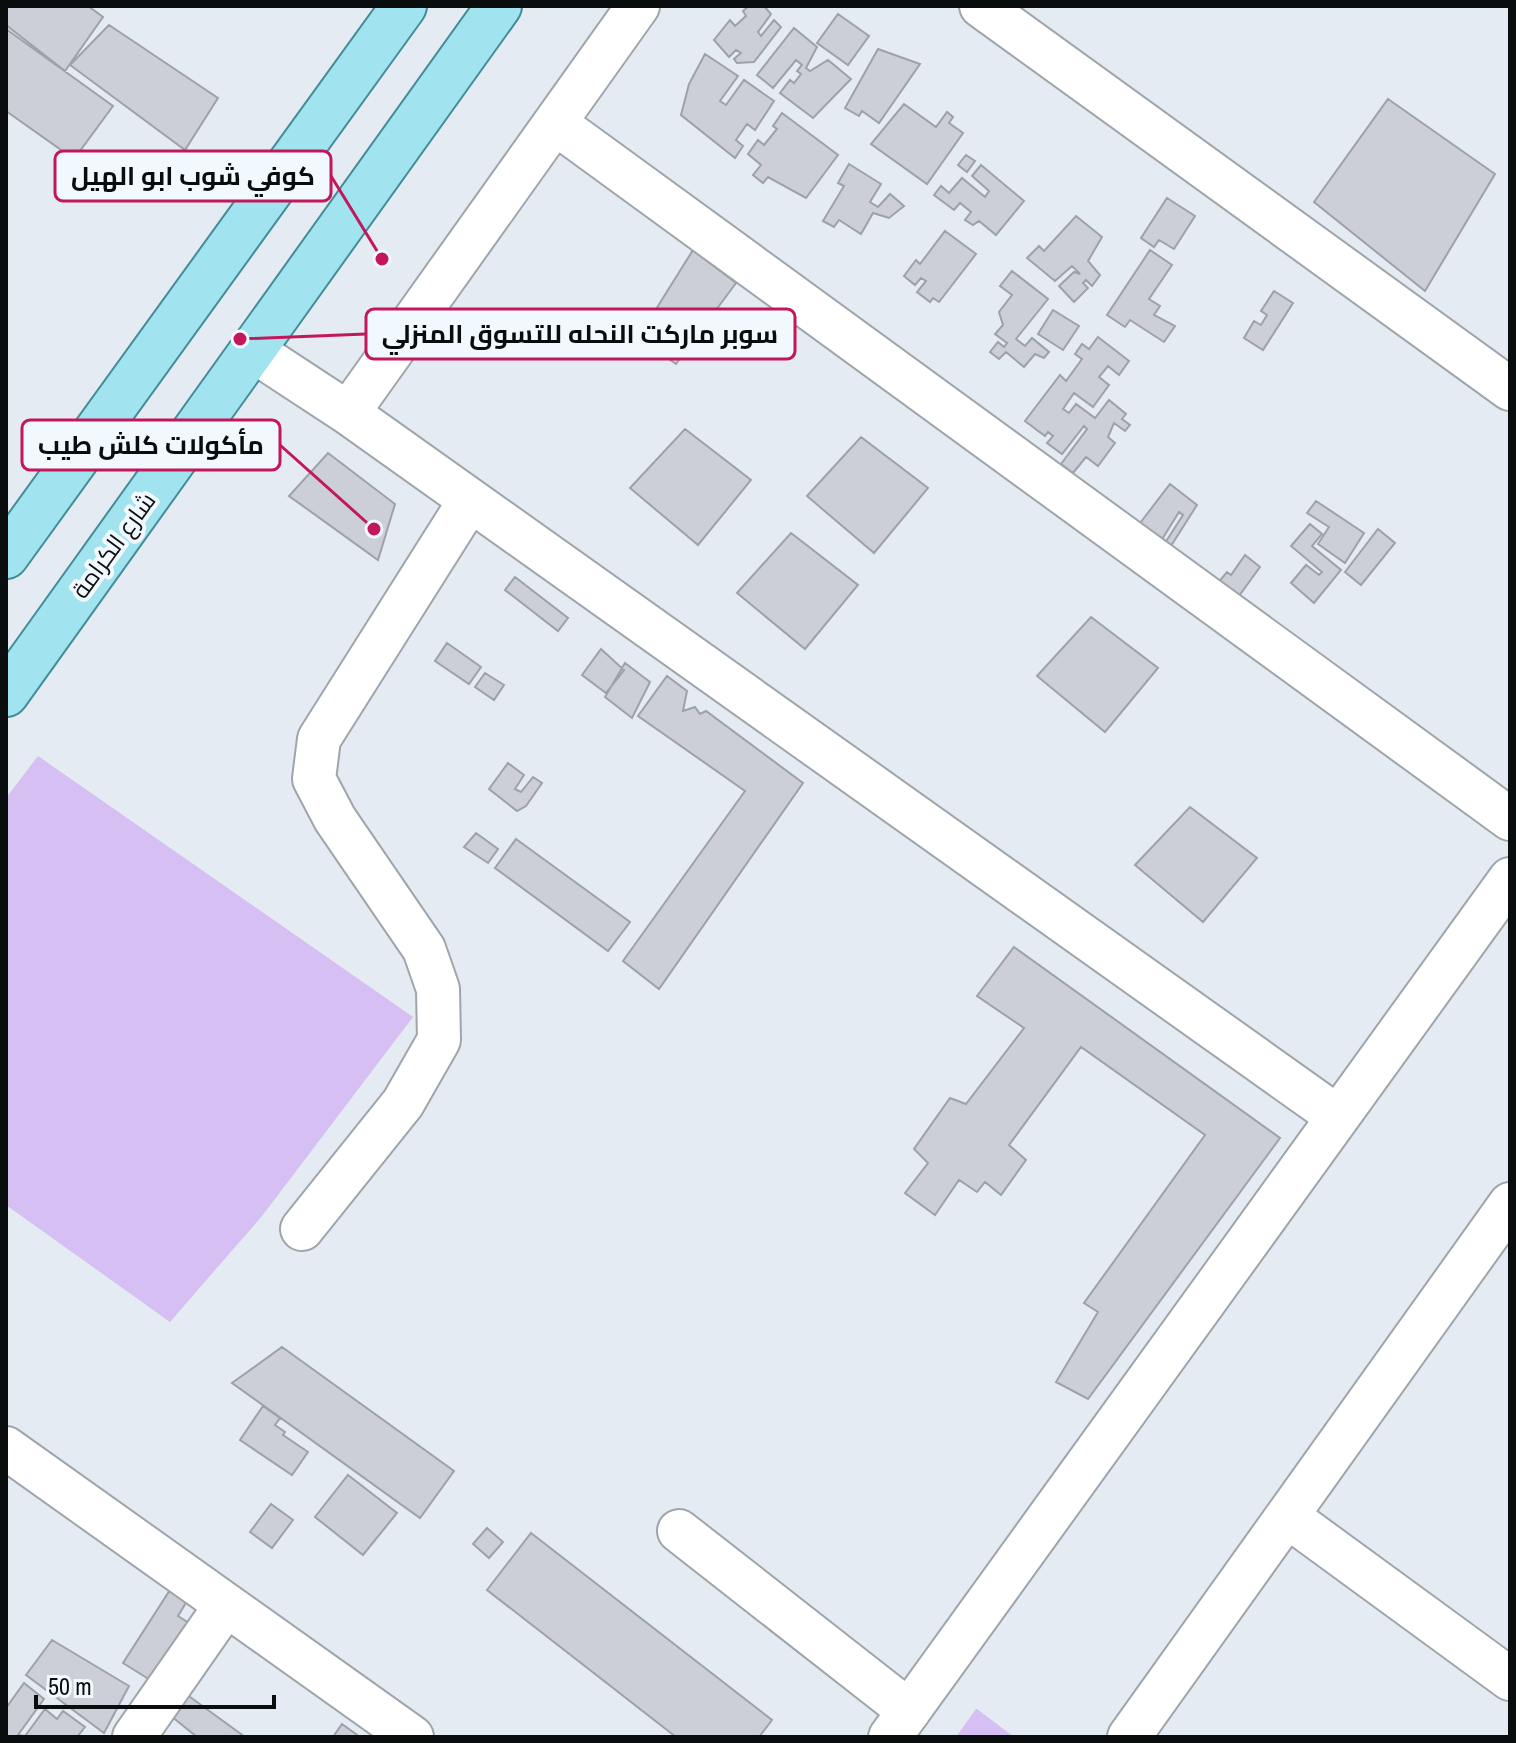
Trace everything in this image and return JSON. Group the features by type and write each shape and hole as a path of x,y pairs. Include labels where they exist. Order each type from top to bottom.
{"main road":[{"path":"6,556 404,6"},
{"name":"شارع الكرامة","path":"6,694 499,6"}],"street":[{"path":"348,413 638,6"},
{"path":"981,6 1510,389"},
{"path":"555,123 1510,819"},
{"path":"252,350 348,413 1338,1117"},
{"path":"302,1229 403,1103 439,1040 438,989 424,949 335,819 314,779 319,739 470,500"},
{"path":"679,1531 900,1724 1338,1117 1504,899"},
{"path":"1129,1737 1287,1516 1496,1253 1510,1204"},
{"path":"6,1448 412,1737"},
{"path":"1287,1516 1510,1679"},
{"path":"134,1737 226,1605"}],"shaded area":[{"path":"38,756 413,1017 262,1216 170,1322 6,1205 6,798"},
{"path":"977,1709 1014,1737 956,1737"}],"building":[{"path":"6,6 88,6 103,17 65,71 6,25"},
{"path":"749,6 764,6 771,14 758,32 761,36 774,20 781,27 754,62 737,63 734,59 741,53 736,50 729,57 714,40 730,20 735,26 746,16 743,11"},
{"path":"838,14 869,36 848,65 817,43"},
{"path":"109,25 218,98 185,150 70,65"},
{"path":"794,28 817,47 806,68 810,71 828,60 851,79 813,118 780,93 790,80 794,83 801,74 797,71 802,65 796,60 773,88 757,75"},
{"path":"6,29 113,106 74,159 6,111"},
{"path":"878,49 920,64 879,123 862,111 859,116 845,108"},
{"path":"705,54 738,76 720,101 726,105 744,80 774,101 755,130 747,124 736,140 743,146 735,158 681,115 689,84"},
{"path":"1388,99 1495,174 1425,291 1314,202"},
{"path":"904,104 936,127 947,112 953,117 949,123 963,133 927,184 871,144"},
{"path":"782,113 838,155 806,198 768,177 763,183 753,175 761,165 748,154 758,140 764,145 777,129 773,126"},
{"path":"966,155 975,161 967,172 958,165"},
{"path":"849,164 881,184 870,202 878,207 890,194 904,206 889,218 873,213 861,234 839,220 834,227 823,221 844,186 838,183"},
{"path":"981,165 1024,201 996,235 979,221 973,225 965,220 971,212 960,203 954,210 934,195 941,186 949,193 962,178 985,197 989,191 972,176"},
{"path":"1167,198 1195,216 1174,249 1159,240 1154,247 1141,238"},
{"path":"1076,216 1102,237 1088,261 1100,275 1092,286 1086,280 1083,283 1088,288 1074,302 1059,286 1074,272 1080,274 1072,266 1055,281 1027,258 1039,246 1044,251"},
{"path":"945,231 976,254 939,302 933,298 930,302 917,292 926,281 921,278 915,285 904,276 916,260 920,264"},
{"path":"693,250 736,283 676,364 638,338"},
{"path":"1150,250 1172,265 1149,299 1160,306 1154,315 1175,326 1164,342 1130,320 1125,327 1107,315"},
{"path":"1012,271 1048,299 1016,339 1025,346 1032,338 1049,352 1044,358 1035,354 1024,367 1006,352 999,359 990,352 998,342 1004,347 1007,343 995,334 1003,325 999,312 1012,295 1000,286"},
{"path":"1274,291 1293,303 1263,350 1244,338 1254,321 1261,325 1267,315 1261,311"},
{"path":"1053,310 1079,326 1063,350 1038,334"},
{"path":"1098,337 1129,361 1119,375 1108,366 1099,377 1109,385 1093,407 1074,393 1063,409 1069,413 1076,404 1095,418 1109,400 1126,414 1122,419 1130,425 1125,431 1114,423 1108,437 1115,443 1098,466 1086,457 1073,473 1061,464 1087,429 1084,426 1062,454 1047,443 1053,436 1048,432 1045,436 1025,421 1060,375 1066,381 1082,359 1075,354 1082,344 1089,349"},
{"path":"685,429 751,480 698,545 630,488"},
{"path":"861,437 928,488 874,553 807,496"},
{"path":"328,453 395,504 378,560 289,496"},
{"path":"1170,484 1197,505 1169,549 1163,546 1183,515 1179,512 1156,549 1134,531"},
{"path":"1316,501 1364,533 1345,563 1318,544 1329,527 1307,513"},
{"path":"1310,524 1322,534 1312,546 1341,570 1314,603 1291,583 1306,565 1319,575 1322,572 1291,546"},
{"path":"1378,529 1395,543 1361,585 1345,572"},
{"path":"791,533 858,585 805,649 737,593"},
{"path":"1245,555 1260,567 1236,600 1216,585 1227,572 1231,575"},
{"path":"515,577 568,618 558,631 505,590"},
{"path":"1091,617 1158,668 1105,732 1037,676"},
{"path":"447,643 481,667 469,684 435,661"},
{"path":"601,649 624,670 606,693 582,675"},
{"path":"625,663 650,682 632,718 605,697"},
{"path":"485,673 504,685 494,700 475,687"},
{"path":"667,676 687,691 683,711 695,707 700,714 706,711 803,783 659,989 623,961 745,791 638,716"},
{"path":"508,763 524,775 515,789 521,792 533,777 542,783 526,806 517,811 489,789"},
{"path":"1190,807 1257,858 1203,922 1135,865"},
{"path":"476,833 498,849 488,863 464,847"},
{"path":"516,839 630,922 608,951 495,868"},
{"path":"1014,947 1280,1138 1088,1399 1056,1382 1098,1312 1084,1303 1205,1135 1081,1047 1009,1145 1026,1160 1001,1195 985,1182 977,1192 959,1180 935,1215 905,1193 928,1163 914,1149 950,1098 966,1104 1024,1028 977,996"},
{"path":"282,1347 454,1471 420,1518 232,1383"},
{"path":"263,1406 280,1418 275,1425 285,1432 283,1435 308,1452 292,1475 240,1440"},
{"path":"348,1475 397,1513 363,1555 315,1517"},
{"path":"271,1504 293,1520 272,1548 250,1532"},
{"path":"487,1528 503,1542 489,1558 473,1544"},
{"path":"531,1533 772,1720 759,1737 676,1737 487,1590"},
{"path":"170,1590 187,1601 178,1616 192,1625 155,1683 123,1663"},
{"path":"52,1640 129,1686 104,1733 26,1675"},
{"path":"24,1683 44,1699 18,1735 25,1736 45,1709 57,1719 63,1711 85,1727 77,1737 6,1737 6,1708"},
{"path":"186,1694 245,1737 197,1737 166,1712"},
{"path":"342,1724 360,1737 333,1737"}],"place":[{"name":"كوفي شوب ابو الهيل","path":"382,259"},
{"name":"سوبر ماركت النحله للتسوق المنزلي","path":"240,339"},
{"name":"مأكولات كلش طيب","path":"374,529"}]}
